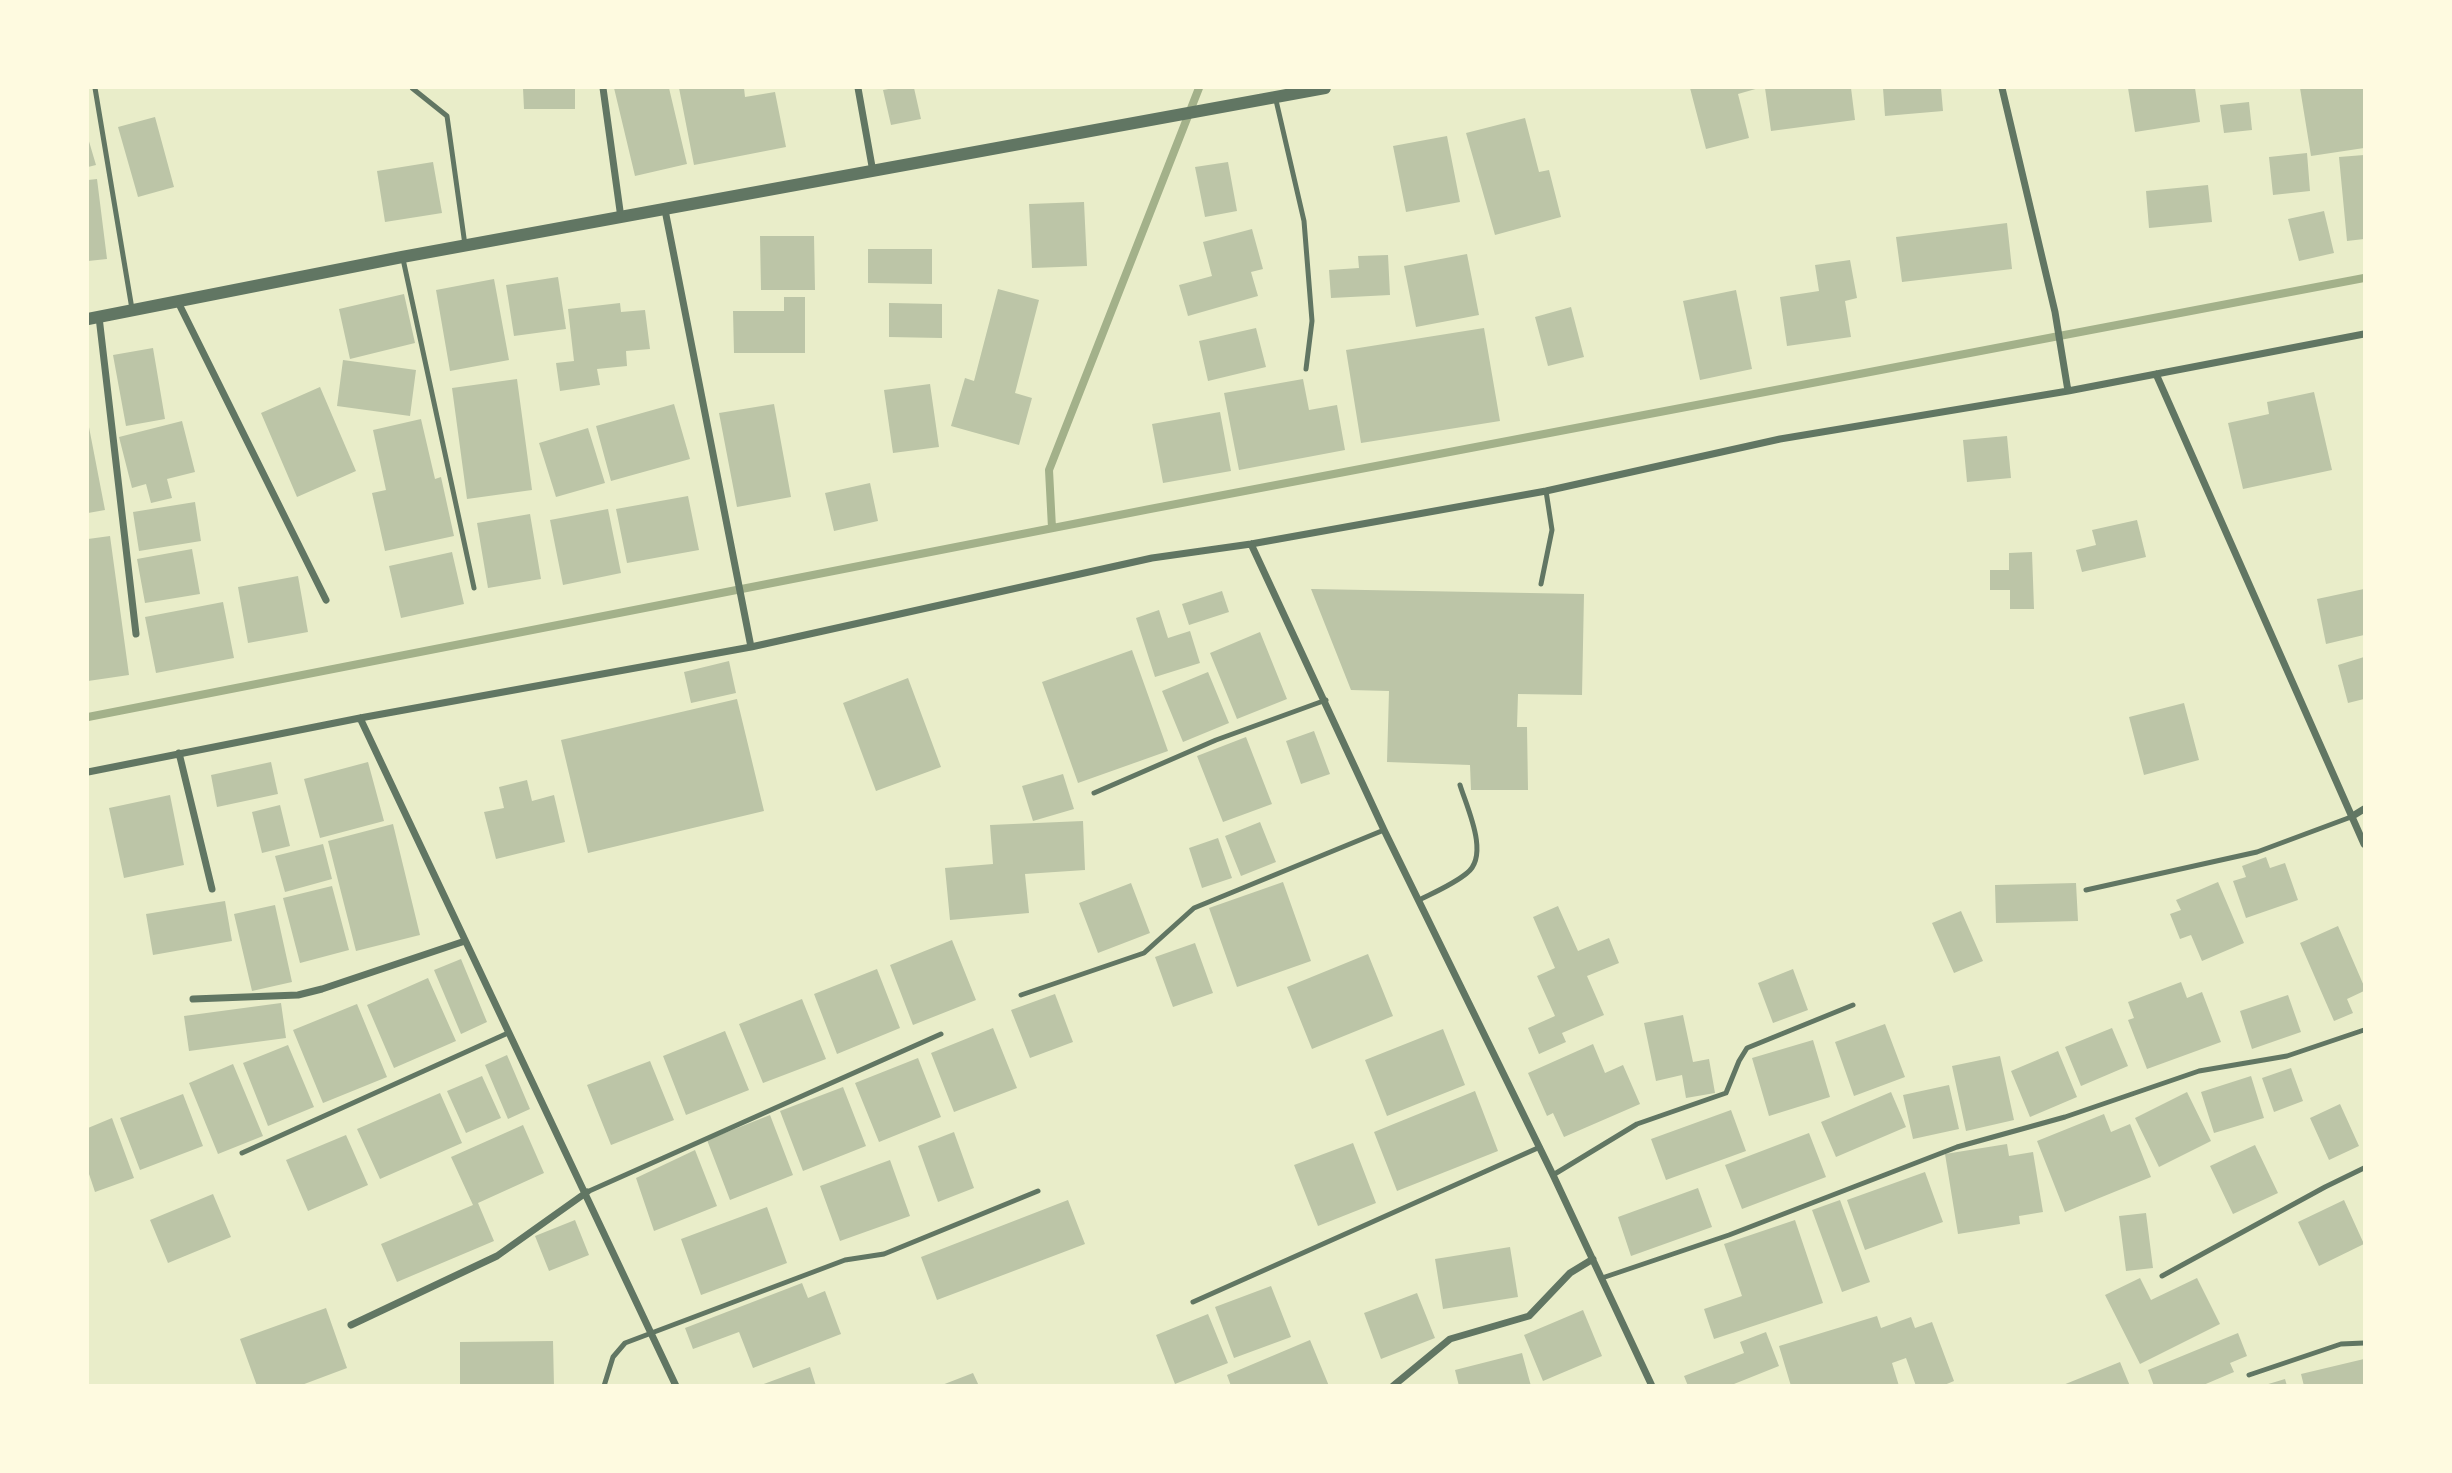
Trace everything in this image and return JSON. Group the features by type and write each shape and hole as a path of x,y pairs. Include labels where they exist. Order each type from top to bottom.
{"street":[{"path":"603,88 621,218"},
{"path":"858,88 873,172"},
{"path":"136,634 93,318 402,257 1325,88"},
{"path":"2002,88 2055,312 2068,391"},
{"path":"665,210 751,648"},
{"path":"178,302 326,600"},
{"path":"88,772 360,718 751,648 1152,558 1251,544 1546,491 1780,439 2068,391 2364,334"},
{"path":"2156,374 2364,844"},
{"path":"1251,544 1384,830 1540,1147 1652,1385"},
{"path":"360,718 677,1385"},
{"path":"179,753 212,888"},
{"path":"2351,817 2364,809"},
{"path":"193,999 298,995 465,941"},
{"path":"351,1325 498,1256 587,1192"},
{"path":"1393,1385 1450,1339 1529,1316 1570,1273 1593,1259"}],"lane":[{"path":"94,88 133,311"},
{"path":"412,88 447,116 465,246"},
{"path":"1275,96 1304,221 1312,320 1306,369"},
{"path":"402,257 474,588"},
{"path":"1541,584 1552,530 1546,491"},
{"path":"1094,793 1216,740 1325,700"},
{"path":"1419,900 1466,874 1477,859 1476,837 1460,785"},
{"path":"2086,890 2258,852 2351,817"},
{"path":"1021,995 1144,953 1194,908 1384,830"},
{"path":"1553,1175 1637,1124 1726,1093 1747,1048 1853,1005"},
{"path":"1602,1278 1729,1235 1957,1147 2065,1117 2199,1071 2287,1056 2364,1030"},
{"path":"242,1153 508,1033"},
{"path":"587,1192 942,1034"},
{"path":"1193,1303 1540,1147"},
{"path":"2162,1276 2364,1168"},
{"path":"604,1385 612,1357 625,1343 845,1260 884,1254 1038,1191"},
{"path":"2249,1376 2341,1344 2364,1343"}],"building":[{"path":"523,88 575,88 575,109 524,109"},
{"path":"614,88 669,88 687,164 635,176"},
{"path":"679,88 744,88 745,97 775,92 786,147 694,165"},
{"path":"914,88 921,119 891,125 883,90"},
{"path":"1690,88 1759,88 1738,94 1749,138 1706,149"},
{"path":"1765,88 1851,88 1855,120 1771,131"},
{"path":"1883,88 1941,88 1943,111 1885,116"},
{"path":"2128,88 2195,88 2200,122 2135,132"},
{"path":"2300,88 2364,88 2364,148 2311,156"},
{"path":"2249,102 2252,130 2224,133 2220,105"},
{"path":"155,117 174,187 138,197 118,127"},
{"path":"1525,118 1539,172 1549,170 1561,217 1495,235 1466,133"},
{"path":"1447,136 1460,202 1406,212 1393,146"},
{"path":"88,138 96,165 88,167"},
{"path":"2307,153 2310,191 2273,195 2269,157"},
{"path":"2364,155 2364,239 2347,241 2339,157"},
{"path":"433,162 442,213 385,222 377,171"},
{"path":"1228,162 1237,211 1205,217 1195,167"},
{"path":"97,179 107,259 88,261 88,180"},
{"path":"2208,185 2212,222 2149,228 2146,191"},
{"path":"1084,202 1087,266 1032,268 1029,204"},
{"path":"2324,211 2334,253 2299,261 2288,219"},
{"path":"2007,223 2012,269 1902,282 1896,237"},
{"path":"1252,229 1263,269 1251,272 1258,296 1188,316 1179,285 1212,276 1203,242"},
{"path":"760,236 814,236 815,290 761,290"},
{"path":"868,249 932,249 932,284 868,283"},
{"path":"1467,254 1479,315 1416,327 1404,266"},
{"path":"1388,255 1390,295 1331,298 1329,270 1359,268 1358,256"},
{"path":"1850,260 1857,298 1845,301 1851,337 1787,346 1780,297 1819,291 1815,265"},
{"path":"558,277 566,329 514,336 506,285"},
{"path":"494,279 509,360 450,371 436,290"},
{"path":"998,289 1039,300 1015,393 1032,398 1019,445 951,426 965,378 974,381"},
{"path":"1736,290 1752,369 1700,380 1683,301"},
{"path":"404,294 415,343 350,359 339,309"},
{"path":"784,297 805,297 805,353 734,353 733,311 784,311"},
{"path":"620,303 621,312 645,310 650,349 626,351 627,366 597,369 600,385 560,391 556,363 574,361 568,309"},
{"path":"889,303 942,304 942,338 889,337"},
{"path":"1571,307 1584,357 1548,366 1535,317"},
{"path":"1256,328 1266,367 1208,381 1199,341"},
{"path":"1484,328 1500,421 1361,443 1346,350"},
{"path":"153,348 165,419 126,426 113,355"},
{"path":"343,360 416,370 410,416 337,406"},
{"path":"517,379 532,490 467,499 452,388"},
{"path":"1303,379 1309,410 1337,405 1345,450 1239,470 1224,393"},
{"path":"930,384 939,447 893,453 884,390"},
{"path":"320,387 356,471 297,497 261,413"},
{"path":"2314,392 2332,470 2243,489 2228,423 2269,414 2267,402"},
{"path":"674,404 690,459 611,481 596,426"},
{"path":"774,404 791,497 737,507 719,413"},
{"path":"1220,412 1231,471 1163,483 1152,424"},
{"path":"421,419 435,479 441,477 454,536 385,551 372,493 386,490 373,430"},
{"path":"182,421 195,472 167,479 172,498 151,503 146,484 132,488 119,437"},
{"path":"88,422 105,510 88,513"},
{"path":"588,428 605,483 556,497 539,443"},
{"path":"2007,436 2011,478 1967,482 1963,440"},
{"path":"870,483 878,521 834,531 825,493"},
{"path":"688,496 699,550 627,563 616,509"},
{"path":"195,502 201,541 139,551 133,512"},
{"path":"608,509 621,573 563,585 550,520"},
{"path":"530,514 541,579 488,588 477,523"},
{"path":"2137,520 2146,557 2082,572 2076,550 2096,545 2092,530"},
{"path":"110,536 129,675 88,681 88,539"},
{"path":"192,549 200,594 145,603 137,559"},
{"path":"452,552 464,604 401,618 389,566"},
{"path":"2032,552 2034,609 2010,609 2010,590 1990,590 1990,570 2009,570 2009,553"},
{"path":"298,576 308,632 248,643 238,587"},
{"path":"1311,589 1584,594 1582,695 1518,694 1517,727 1527,727 1528,790 1471,790 1470,765 1387,762 1389,691 1351,690"},
{"path":"2364,589 2364,635 2326,644 2317,599"},
{"path":"1222,591 1229,612 1189,625 1182,604"},
{"path":"223,602 234,658 156,673 145,617"},
{"path":"1159,610 1168,638 1190,631 1200,663 1155,677 1136,618"},
{"path":"1260,632 1287,699 1237,719 1210,653"},
{"path":"1132,650 1168,751 1078,783 1042,682"},
{"path":"2364,657 2364,699 2348,703 2338,665"},
{"path":"729,661 736,693 691,703 684,672"},
{"path":"1208,672 1229,723 1183,742 1162,691"},
{"path":"908,678 941,767 876,791 843,703"},
{"path":"737,699 764,811 588,853 561,740"},
{"path":"2184,703 2199,760 2144,775 2129,717"},
{"path":"1314,731 1330,774 1301,784 1286,741"},
{"path":"1246,737 1272,804 1223,822 1197,756"},
{"path":"271,762 278,794 217,807 211,775"},
{"path":"368,762 384,821 320,838 304,779"},
{"path":"1063,774 1074,809 1033,821 1022,786"},
{"path":"527,780 532,801 554,795 565,842 496,859 484,812 504,808 499,787"},
{"path":"170,795 184,865 124,878 109,808"},
{"path":"280,805 290,846 262,853 252,812"},
{"path":"1083,821 1085,870 1025,874 1029,913 950,920 945,868 993,864 990,825"},
{"path":"1260,822 1276,862 1241,876 1225,836"},
{"path":"393,824 420,935 356,951 328,841"},
{"path":"1218,838 1232,878 1202,888 1189,848"},
{"path":"323,844 332,879 285,892 275,856"},
{"path":"2266,857 2270,868 2285,863 2298,900 2246,918 2233,881 2246,877 2242,866"},
{"path":"1283,882 1311,961 1237,987 1209,908"},
{"path":"2218,882 2244,943 2202,961 2191,935 2180,939 2170,914 2181,910 2176,900"},
{"path":"1131,883 1150,933 1098,953 1079,903"},
{"path":"2076,883 2078,921 1996,923 1995,885"},
{"path":"332,886 349,950 300,963 283,898"},
{"path":"225,901 232,941 153,955 146,914"},
{"path":"275,905 292,982 252,991 234,914"},
{"path":"1558,906 1578,951 1609,938 1619,963 1587,976 1604,1015 1562,1033 1566,1042 1539,1054 1528,1028 1555,1016 1537,976 1555,968 1533,917"},
{"path":"1961,911 1983,961 1954,973 1932,923"},
{"path":"2338,926 2364,991 2347,999 2353,1013 2334,1021 2300,943"},
{"path":"952,940 976,1000 913,1025 890,965"},
{"path":"1195,943 1213,993 1173,1007 1155,957"},
{"path":"1368,954 1393,1016 1312,1049 1287,987"},
{"path":"461,959 487,1022 461,1034 434,970"},
{"path":"877,969 900,1028 837,1054 814,994"},
{"path":"1793,969 1808,1010 1773,1023 1758,983"},
{"path":"428,978 456,1041 394,1068 367,1005"},
{"path":"2181,982 2187,998 2202,992 2221,1042 2147,1069 2128,1020 2134,1018 2128,1002"},
{"path":"1055,994 1073,1042 1030,1058 1011,1010"},
{"path":"2288,995 2301,1032 2252,1049 2240,1011"},
{"path":"802,999 826,1059 763,1083 739,1024"},
{"path":"281,1003 286,1038 189,1051 184,1016"},
{"path":"357,1004 387,1077 323,1103 293,1030"},
{"path":"1683,1015 1693,1062 1709,1059 1715,1093 1686,1098 1682,1075 1656,1081 1644,1023"},
{"path":"1885,1024 1905,1077 1854,1096 1835,1042"},
{"path":"993,1028 1017,1088 954,1112 931,1053"},
{"path":"2112,1028 2128,1066 2081,1086 2065,1047"},
{"path":"1443,1029 1465,1085 1387,1116 1365,1060"},
{"path":"725,1031 749,1090 686,1115 663,1056"},
{"path":"1813,1040 1830,1097 1769,1116 1752,1058"},
{"path":"1593,1044 1605,1073 1623,1065 1640,1104 1564,1137 1553,1113 1547,1116 1528,1073"},
{"path":"288,1045 314,1107 268,1126 243,1063"},
{"path":"2058,1051 2077,1097 2030,1117 2011,1071"},
{"path":"507,1055 530,1109 508,1119 485,1065"},
{"path":"2000,1056 2014,1120 1966,1131 1952,1066"},
{"path":"918,1058 941,1117 879,1142 855,1083"},
{"path":"650,1061 674,1120 611,1145 587,1085"},
{"path":"233,1064 263,1136 218,1154 189,1083"},
{"path":"2291,1068 2303,1101 2274,1112 2262,1078"},
{"path":"482,1076 501,1118 466,1133 447,1091"},
{"path":"2251,1076 2264,1118 2214,1133 2201,1092"},
{"path":"1949,1085 1959,1129 1913,1139 1903,1095"},
{"path":"843,1087 866,1146 803,1171 780,1111"},
{"path":"1475,1091 1498,1151 1397,1191 1374,1132"},
{"path":"1891,1092 1906,1127 1836,1157 1821,1122"},
{"path":"2187,1092 2211,1141 2159,1167 2135,1118"},
{"path":"440,1093 462,1143 380,1179 357,1129"},
{"path":"183,1094 203,1146 140,1170 120,1118"},
{"path":"2340,1104 2359,1146 2329,1160 2310,1118"},
{"path":"1731,1110 1746,1151 1666,1180 1651,1139"},
{"path":"2104,1114 2111,1132 2130,1124 2151,1177 2065,1212 2037,1141"},
{"path":"770,1115 793,1175 730,1200 707,1140"},
{"path":"112,1118 134,1178 95,1192 88,1171 88,1128"},
{"path":"523,1125 544,1173 478,1203 494,1241 397,1282 381,1244 473,1205 451,1157"},
{"path":"954,1132 974,1188 938,1202 918,1146"},
{"path":"1809,1133 1826,1177 1742,1209 1725,1165"},
{"path":"346,1135 368,1185 308,1211 286,1160"},
{"path":"1353,1143 1376,1203 1318,1226 1294,1165"},
{"path":"2007,1144 2009,1156 2033,1152 2043,1212 2019,1216 2020,1224 1958,1234 1945,1154"},
{"path":"2255,1145 2278,1193 2233,1214 2210,1166"},
{"path":"695,1150 717,1206 654,1231 636,1178"},
{"path":"890,1160 910,1216 840,1241 820,1186"},
{"path":"1925,1172 1943,1222 1865,1250 1847,1200"},
{"path":"1698,1188 1712,1227 1631,1256 1618,1217"},
{"path":"213,1194 231,1237 168,1263 150,1220"},
{"path":"1068,1200 1085,1244 937,1300 921,1257"},
{"path":"1840,1200 1870,1282 1842,1292 1812,1210"},
{"path":"2344,1200 2364,1244 2319,1266 2298,1222"},
{"path":"767,1207 787,1263 701,1295 681,1239"},
{"path":"2146,1213 2153,1268 2126,1271 2119,1216"},
{"path":"575,1220 589,1255 549,1271 535,1236"},
{"path":"1795,1220 1823,1303 1714,1339 1704,1309 1742,1296 1724,1244"},
{"path":"1510,1247 1518,1297 1443,1309 1435,1259"},
{"path":"2140,1278 2151,1300 2197,1278 2220,1324 2140,1364 2105,1295"},
{"path":"802,1283 808,1298 825,1291 841,1334 753,1368 739,1332 693,1349 685,1328"},
{"path":"1271,1286 1291,1337 1234,1358 1215,1307"},
{"path":"1417,1293 1435,1338 1381,1359 1364,1313"},
{"path":"326,1308 347,1368 299,1386 257,1386 240,1339"},
{"path":"1583,1310 1602,1356 1543,1381 1524,1335"},
{"path":"1208,1314 1228,1363 1175,1384 1156,1335"},
{"path":"1877,1316 1881,1328 1911,1317 1915,1328 1932,1322 1954,1381 1942,1386 1916,1386 1906,1358 1892,1363 1899,1386 1791,1386 1779,1346"},
{"path":"1766,1332 1779,1366 1729,1386 1688,1386 1684,1376 1744,1353 1740,1342"},
{"path":"2238,1333 2247,1356 2230,1363 2234,1372 2201,1386 2154,1386 2148,1370"},
{"path":"1310,1340 1329,1386 1231,1386 1227,1375"},
{"path":"553,1341 554,1386 460,1386 460,1342"},
{"path":"1522,1353 1531,1386 1459,1386 1455,1370"},
{"path":"2364,1359 2364,1386 2304,1386 2301,1374"},
{"path":"2120,1362 2130,1386 2063,1386 2063,1385"},
{"path":"810,1367 816,1386 761,1386 761,1385"},
{"path":"973,1373 979,1386 942,1386 942,1385"},
{"path":"2285,1379 2287,1386 2265,1386 2265,1385"}],"waterway":[{"path":"1052,528 1049,470 1199,88"},
{"path":"88,717 1150,509 2364,278"}]}
